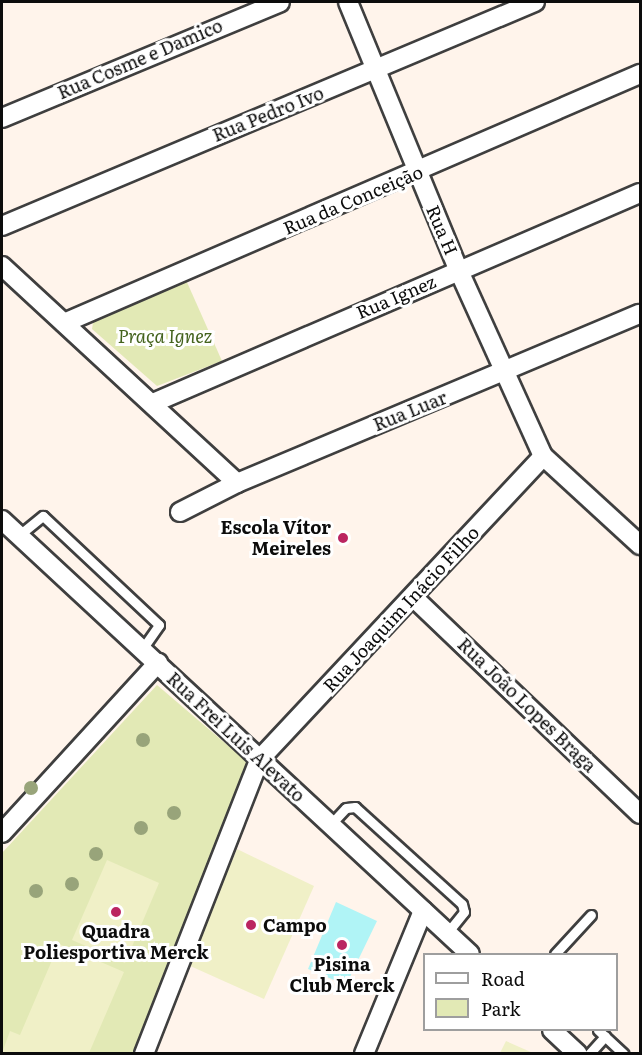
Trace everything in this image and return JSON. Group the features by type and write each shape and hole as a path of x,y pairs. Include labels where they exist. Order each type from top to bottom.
{"street":[{"name":"Rua Cosme e Damico","path":"2,118 280,2"},
{"name":"Rua H","path":"348,2 459,271 543,456"},
{"name":"Rua Pedro Ivo","path":"2,226 375,72 535,2"},
{"name":"Rua da Conceição","path":"64,323 418,172 640,74"},
{"name":"Rua Ignez","path":"153,403 640,192"},
{"path":"2,266 237,483"},
{"name":"Rua Luar","path":"180,512 237,483 640,314"},
{"path":"543,456 640,545"},
{"name":"Rua Joaquim Inácio Filho","path":"259,760 543,456"},
{"name":"Rua Frei Luis Alevato","path":"2,520 469,953"},
{"name":"Rua João Lopes Braga","path":"413,597 640,814"},
{"path":"2,833 158,663"},
{"path":"144,1053 259,760"},
{"path":"364,1053 423,911"},
{"path":"554,1031 578,1053"}],"lane":[{"path":"18,536 43,516 159,626 142,649"},
{"path":"330,825 346,808 355,807 445,889 464,908 447,933"},
{"path":"556,953 591,915"},
{"path":"589,1053 602,1033 624,1053"}],"green space":[{"name":"Praça Ignez","path":"186,280 222,361 157,386 92,329 93,323 97,317"},
{"path":"157,685 259,772 142,1053 2,1053 2,853"},
{"name":"Campo","path":"237,849 314,886 264,999 188,965"},
{"name":"Quadra Poliesportiva Merck","path":"107,860 159,883 125,963 72,940"},
{"path":"59,944 124,972 89,1053 2,1053 10,1031 20,1035"},
{"path":"506,1041 533,1053 500,1053"}],"water":[{"name":"Pisina Club Merck","path":"336,902 377,921 346,985 308,969"}],"place":[{"name":"Escola Vítor Meireles","path":"343,538"},
{"name":"Quadra Poliesportiva Merck","path":"116,912"},
{"name":"Campo","path":"251,925"},
{"name":"Pisina Club Merck","path":"342,945"}]}
